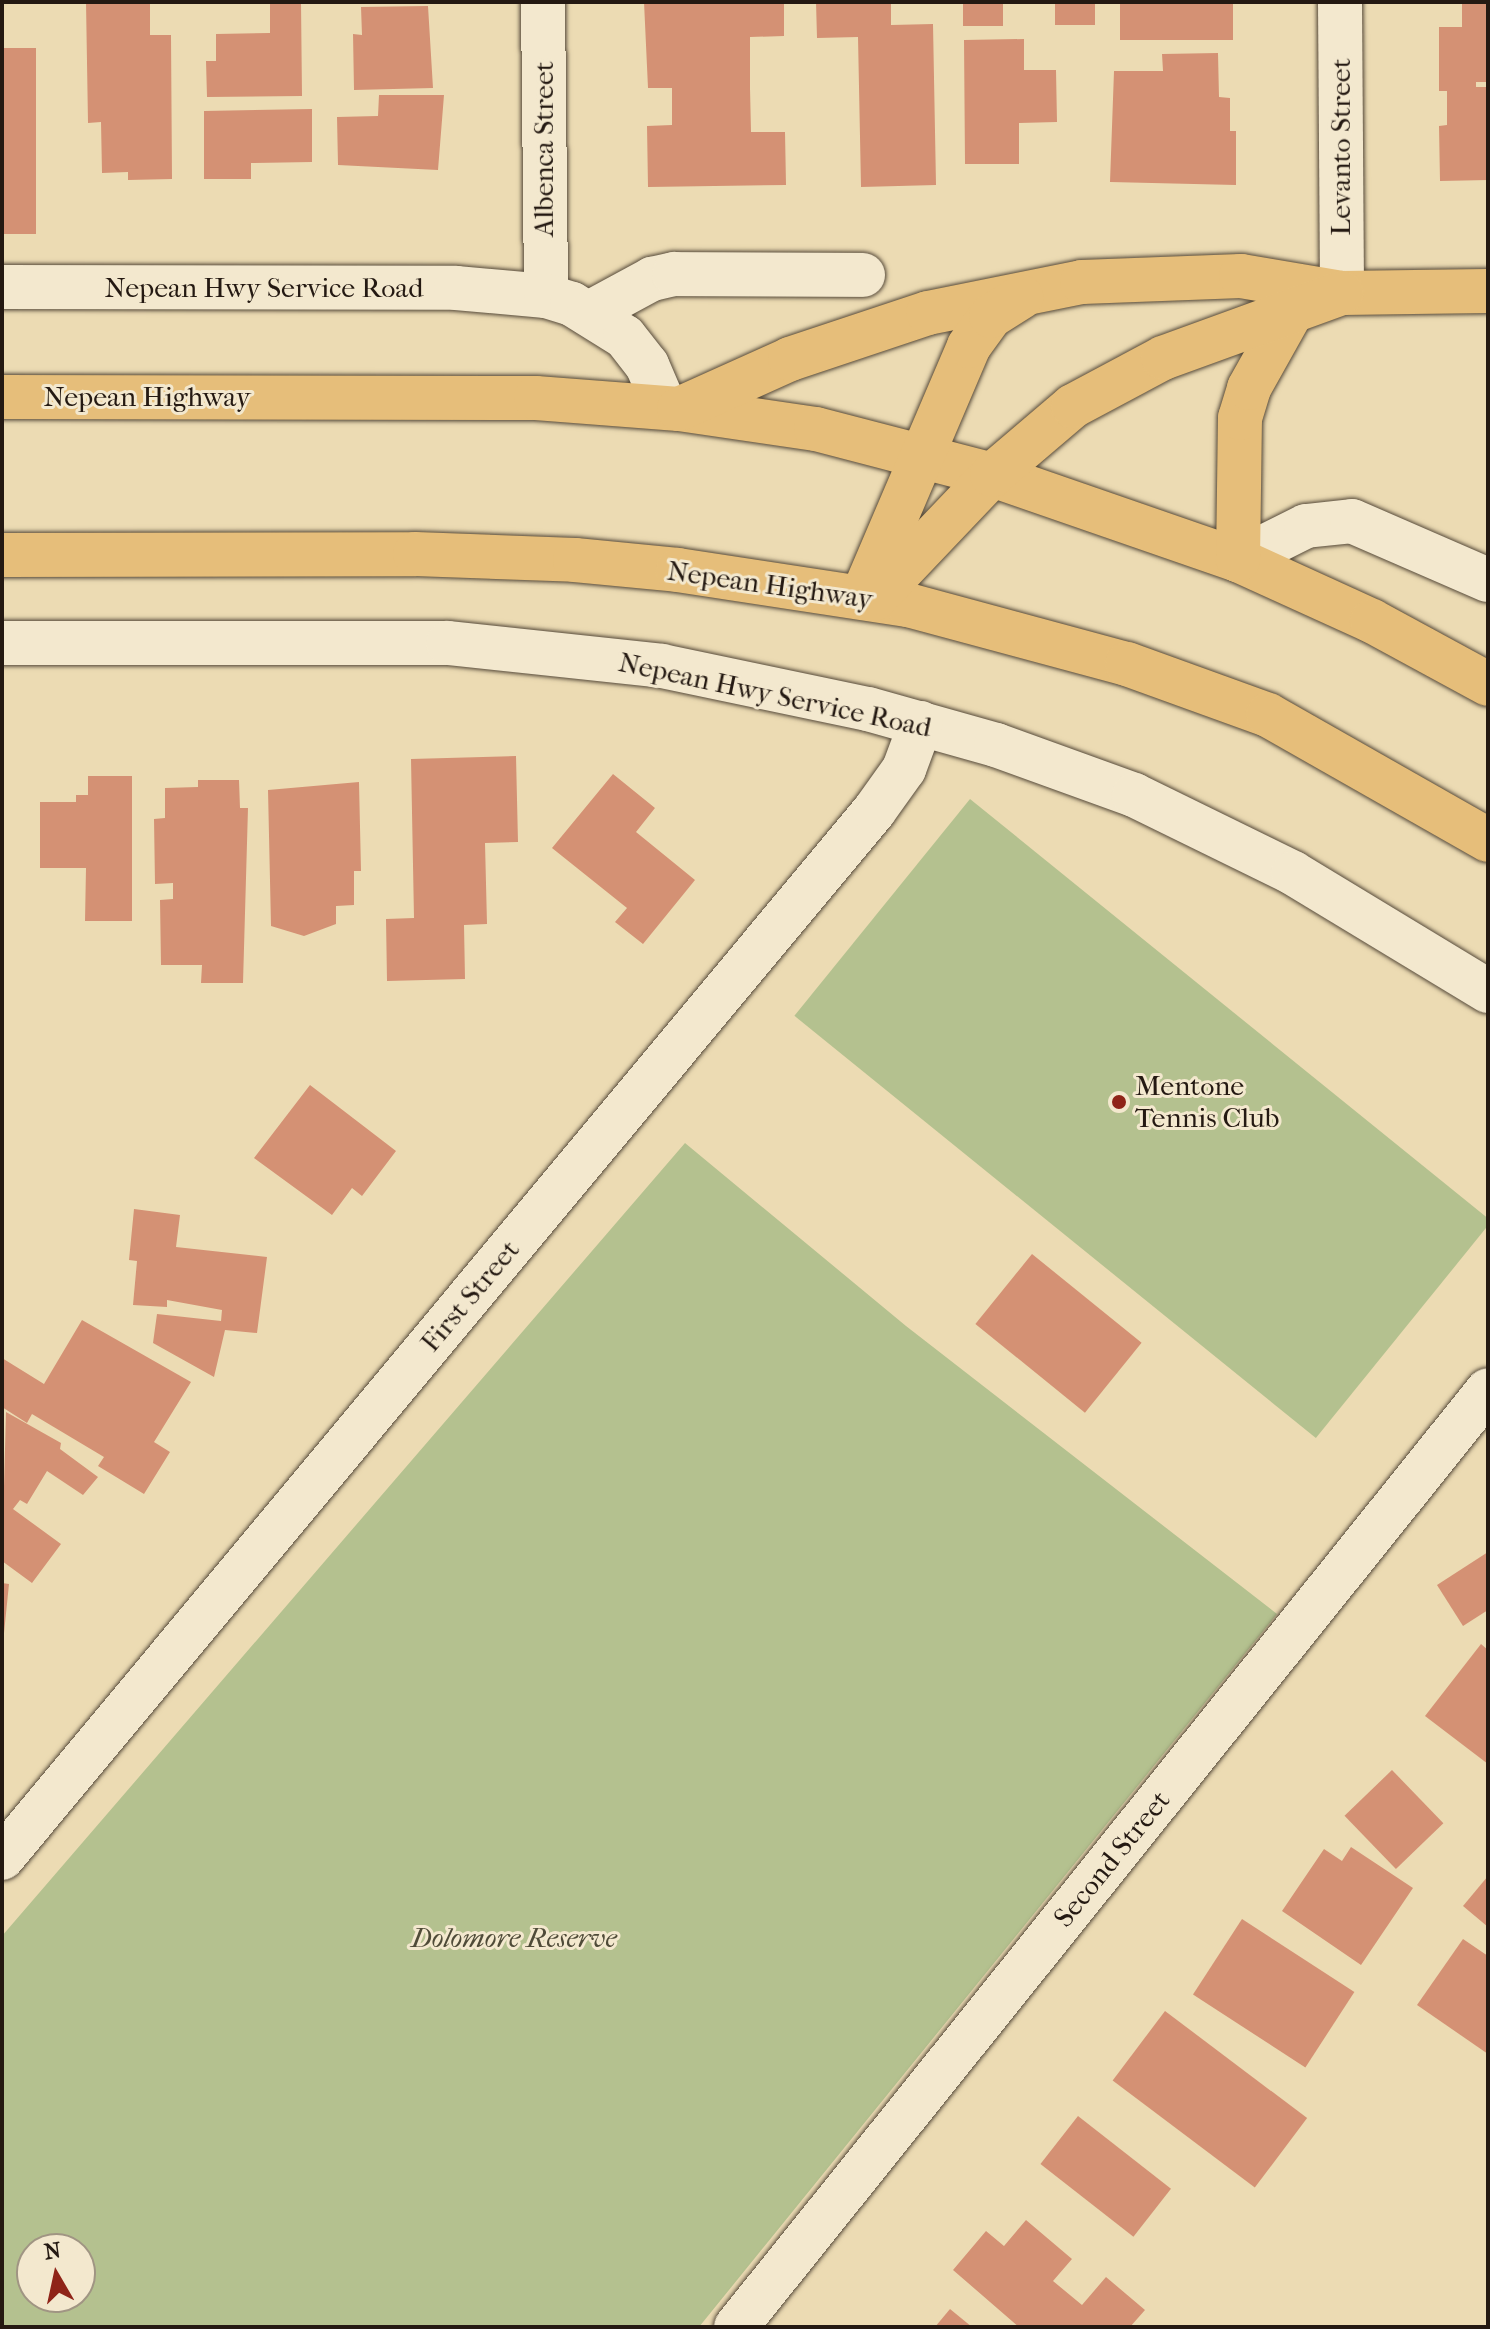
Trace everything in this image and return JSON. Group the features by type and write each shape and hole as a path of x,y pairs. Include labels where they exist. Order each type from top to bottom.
{"highway":[{"path":"672,408 790,359 907,320 1051,287 1152,277 1241,276 1342,293 1488,291"},
{"path":"868,598 922,454 980,328 1011,303 1051,287"},
{"path":"868,598 992,475 1073,406 1163,358 1342,293"},
{"path":"1238,560 1240,418 1249,388 1291,313"},
{"name":"Nepean Highway","path":"2,397 414,395 672,408 816,429 922,454 992,475 1238,560 1372,621 1488,684"},
{"name":"Nepean Highway","path":"2,555 415,554 575,560 868,598 1006,628 1170,678 1268,715 1488,840"}],"street":[{"name":"Albenca Street","path":"543,2 546,296"},
{"name":"Levanto Street","path":"1340,2 1342,293"},
{"path":"589,313 652,279 674,274 863,275"},
{"name":"Nepean Hwy Service Road","path":"2,287 456,288 546,296 589,313 634,346 672,408"},
{"path":"1238,560 1306,526 1352,521 1488,580"},
{"name":"Nepean Hwy Service Road","path":"2,643 448,643 662,666 921,723 1134,795 1293,873 1488,991"},
{"name":"First Street","path":"8,1839 874,811 904,769 921,723"},
{"name":"Second Street","path":"736,2327 1488,1390"}],"green space":[{"name":"Mentone Tennis Club","path":"970,799 1488,1218 1488,1226 1316,1438 794,1016"},
{"name":"Dolomore Reserve","path":"685,1143 906,1326 1277,1614 699,2327 2,2327 2,1936"}],"building":[{"path":"86,2 150,2 150,35 171,35 172,179 128,180 128,172 102,173 101,122 88,123"},
{"path":"270,2 301,2 302,96 207,97 206,61 216,61 216,34 270,33"},
{"path":"644,2 784,2 784,36 750,37 750,88 751,132 785,132 786,185 648,187 647,126 672,125 672,88 648,88"},
{"path":"816,2 891,2 891,25 933,24 936,185 861,187 858,37 817,38"},
{"path":"963,2 1003,2 1003,26 963,26"},
{"path":"1055,2 1095,2 1095,25 1055,25"},
{"path":"1120,2 1233,2 1233,40 1120,40"},
{"path":"1462,2 1488,2 1488,82 1476,82 1476,87 1488,87 1488,180 1440,181 1439,126 1447,125 1447,91 1439,91 1439,27 1462,27"},
{"path":"428,6 433,88 354,90 353,34 362,35 361,7"},
{"path":"1024,39 1024,70 1056,70 1057,122 1019,123 1019,164 965,164 964,40"},
{"path":"2,48 36,48 36,234 2,234"},
{"path":"1218,53 1219,97 1230,98 1230,131 1236,131 1236,185 1110,182 1114,71 1163,71 1162,54"},
{"path":"379,95 444,95 438,170 338,165 337,117 378,116"},
{"path":"312,109 312,162 251,163 251,179 204,179 204,111"},
{"path":"516,756 518,842 485,843 487,924 464,925 465,979 387,981 386,919 414,918 411,759"},
{"path":"613,774 655,808 636,832 695,880 643,944 615,922 627,908 552,848"},
{"path":"88,776 132,776 132,921 85,921 86,868 40,868 40,802 76,802 76,795 88,795"},
{"path":"198,780 239,780 240,808 248,808 243,983 201,983 202,965 161,965 160,900 173,899 173,883 155,884 154,819 165,818 165,788 198,787"},
{"path":"359,782 361,871 354,871 354,905 336,906 336,924 304,936 271,926 268,790"},
{"path":"310,1085 396,1151 362,1196 352,1188 332,1215 254,1158"},
{"path":"134,1209 180,1215 176,1247 267,1257 257,1333 225,1330 214,1377 153,1343 157,1314 221,1321 222,1310 167,1300 167,1307 133,1305 137,1261 129,1260"},
{"path":"1032,1254 1142,1343 1085,1413 975,1324"},
{"path":"82,1320 191,1382 154,1442 170,1452 144,1494 98,1466 104,1457 32,1414 27,1423 2,1407 2,1358 44,1384"},
{"path":"6,1412 61,1443 60,1449 98,1477 83,1495 47,1471 27,1504 20,1500 13,1509 61,1544 32,1583 2,1561"},
{"path":"1488,1552 1488,1610 1463,1626 1437,1585"},
{"path":"2,1583 9,1584 4,1633 2,1633"},
{"path":"1481,1644 1488,1650 1488,1764 1425,1716"},
{"path":"1392,1770 1443,1823 1396,1869 1345,1816"},
{"path":"1351,1847 1413,1888 1361,1965 1282,1911 1324,1849 1342,1861"},
{"path":"1488,1876 1488,1927 1463,1906"},
{"path":"1242,1919 1354,1992 1305,2067 1193,1994"},
{"path":"1463,1939 1488,1956 1488,2054 1417,2005"},
{"path":"1165,2011 1307,2118 1255,2188 1113,2080"},
{"path":"1078,2116 1171,2189 1133,2237 1040,2164"},
{"path":"1026,2220 1072,2259 1053,2281 1082,2305 1106,2277 1145,2310 1130,2327 1019,2327 953,2270 986,2231 1004,2246"},
{"path":"950,2309 972,2327 935,2327"}],"place":[{"name":"Mentone Tennis Club","path":"1119,1102"}]}
